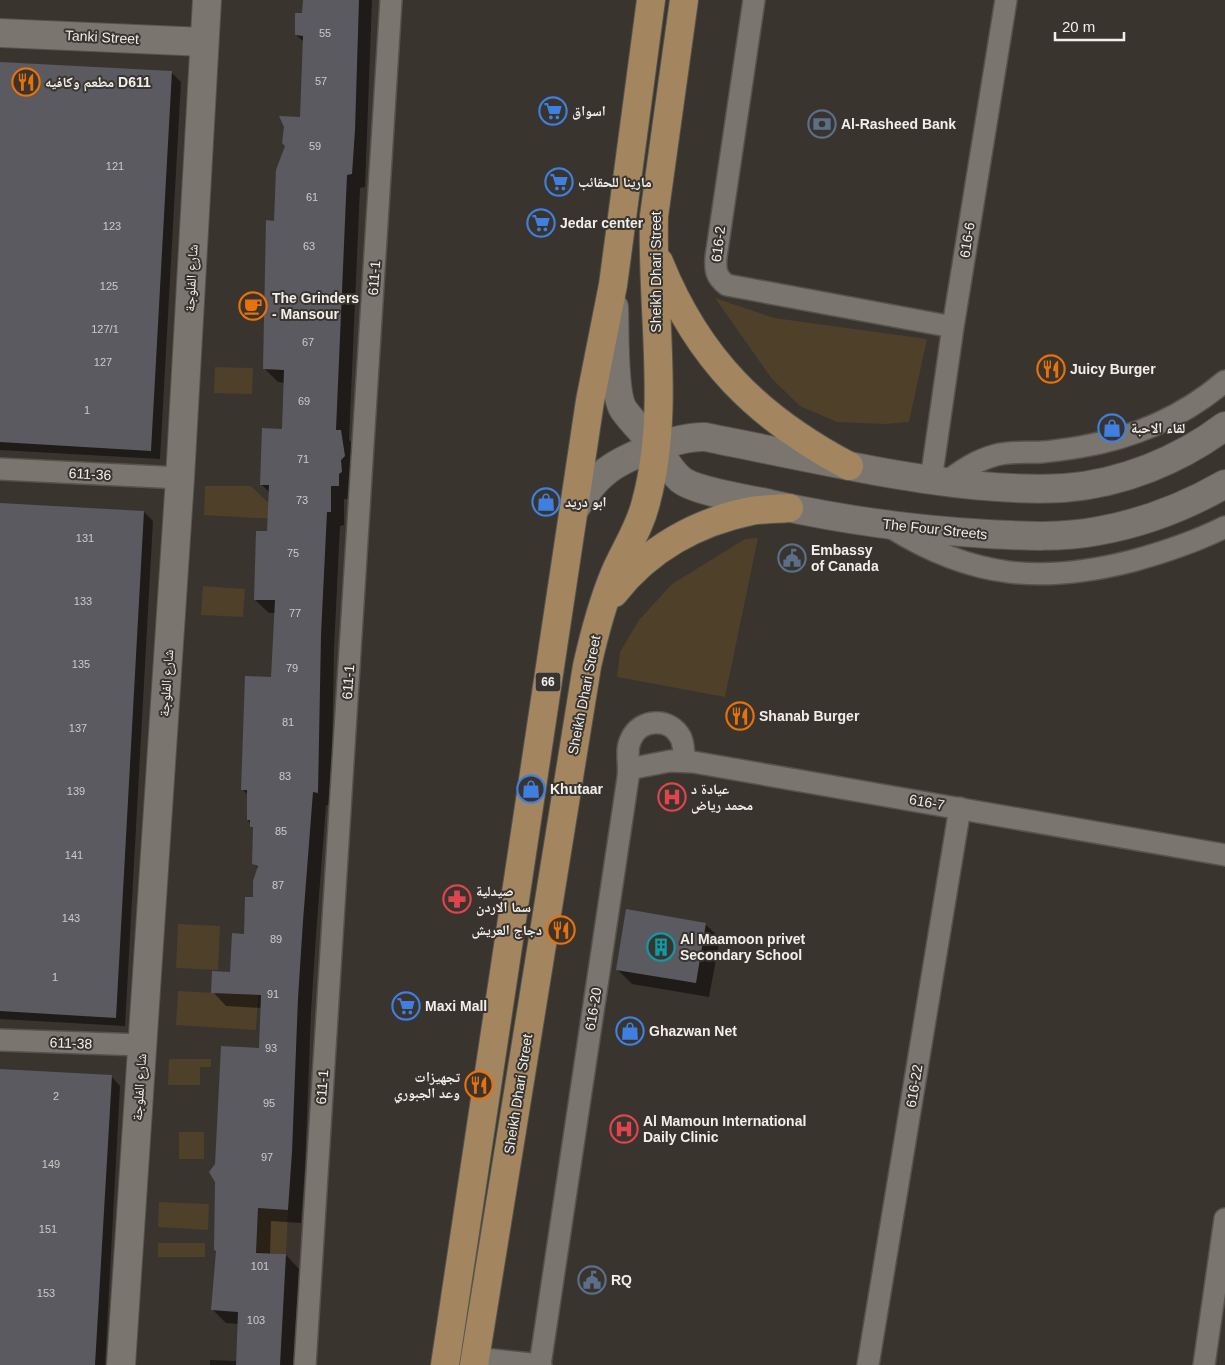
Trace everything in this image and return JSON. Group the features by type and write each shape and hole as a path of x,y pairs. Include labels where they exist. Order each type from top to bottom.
{"main road":[{"name":"66","path":"446,1365 590,402 613,285 651,0"},
{"name":"Sheikh Dhari Street","path":"475,1361 587,666 614,576 646,503 656,448 659,392 653,249 654,216 684,0"},
{"path":"653,249 667,284 685,317 705,348 729,377 785,428 849,466"},
{"path":"603,608 625,579 652,554 683,534 717,519 753,511 789,508"}],"street":[{"name":"شارع الفلوجة","path":"121,1365 180,478 207,0"},
{"name":"611-1","path":"305,1365 391,0"},
{"name":"616-2","path":"754,0 716,257 715,270 720,280 727,285 953,327"},
{"name":"616-6","path":"939,481 953,327 1006,0"},
{"name":"Tanki Street","path":"0,33 204,42"},
{"name":"The Four Streets","path":"613,285 617,382 622,405 676,475 684,482 701,488 789,508 888,525 948,532 1059,536 1096,532 1132,524 1201,498 1225,484"},
{"path":"939,481 996,455 1042,452 1116,439 1150,427 1182,412 1225,381"},
{"path":"574,510 602,474 628,458 682,439 705,437 849,466 939,481 1026,488 1065,488 1104,481 1141,471 1176,456 1211,437 1225,426"},
{"name":"611-36","path":"0,470 180,478"},
{"path":"888,525 932,550 956,560 980,568 1035,574 1080,572 1116,565 1198,540 1225,527"},
{"name":"616-20","path":"540,1365 629,769 628,749 630,741 639,728 654,722 662,723 676,730 684,745 684,761"},
{"name":"616-7","path":"629,769 663,762 684,761 1225,855"},
{"name":"616-22","path":"868,1365 960,808"},
{"name":"611-38","path":"0,1040 142,1045"},
{"path":"1204,1365 1225,1219"},
{"path":"475,1361 540,1365"}],"shaded area":[{"path":"715,298 774,318 927,339 909,422 885,424 837,422 800,406 772,379"},
{"path":"215,367 253,368 252,394 214,393"},
{"path":"205,486 251,486 276,510 275,519 204,515"},
{"path":"758,538 725,697 617,677 620,652 639,620 672,584 745,539"},
{"path":"203,586 245,589 243,617 201,615"},
{"path":"178,924 220,926 218,970 176,968"},
{"path":"178,991 258,995 256,1030 176,1025"},
{"path":"169,1059 211,1059 211,1067 200,1067 200,1085 168,1085"},
{"path":"179,1132 204,1132 204,1159 179,1159"},
{"path":"159,1202 209,1204 208,1230 158,1227"},
{"path":"258,1208 288,1210 286,1254 256,1252"},
{"path":"158,1243 205,1243 205,1257 158,1257"}],"building":[{"path":"303,0 359,0 355,130 352,174 347,175 336,430 341,430 345,456 341,460 342,472 339,474 339,486 331,486 331,512 327,512 321,635 318,793 313,792 303,921 288,1210 258,1208 256,1253 286,1254 280,1365 236,1365 238,1312 211,1310 216,1251 214,1250 215,1182 209,1172 215,1164 221,1046 259,1048 261,995 211,993 212,971 230,972 232,933 244,934 245,897 253,897 253,881 258,866 252,864 253,827 250,827 250,820 247,820 247,790 241,790 245,676 271,677 275,600 254,600 256,531 267,531 269,485 260,485 262,428 282,429 284,370 263,369 266,220 274,221 276,170 285,146 282,143 284,127 279,116 300,117 303,36 295,35 295,13 302,13"},
{"path":"0,62 172,71 151,451 0,442"},
{"path":"0,503 144,511 116,1018 0,1011"},
{"name":"Al Maamoon privet Secondary School","path":"626,909 706,923 696,983 616,970"},
{"path":"0,1069 112,1075 95,1365 0,1365"}],"place":[{"name":"مطعم وكافيه D611","path":"26,82"},
{"name":"اسواق","path":"553,111"},
{"name":"Al-Rasheed Bank","path":"822,124"},
{"name":"مارينا للحقائب","path":"559,182"},
{"name":"Jedar center","path":"541,223"},
{"name":"The Grinders - Mansour","path":"253,306"},
{"name":"Juicy Burger","path":"1051,369"},
{"name":"لقاء الاحبة","path":"1112,428"},
{"name":"ابو دريد","path":"546,502"},
{"name":"Embassy of Canada","path":"792,558"},
{"name":"Shanab Burger","path":"740,716"},
{"name":"Khutaar","path":"531,789"},
{"name":"عيادة د محمد رياض","path":"672,797"},
{"name":"صيدلية سما الاردن","path":"457,899"},
{"name":"دجاج العريش","path":"561,930"},
{"name":"Al Maamoon privet Secondary School","path":"661,947"},
{"name":"Maxi Mall","path":"406,1006"},
{"name":"Ghazwan Net","path":"630,1031"},
{"name":"تجهيزات وعد الجبوري","path":"479,1085"},
{"name":"Al Mamoun International Daily Clinic","path":"624,1129"},
{"name":"RQ","path":"592,1280"}]}
